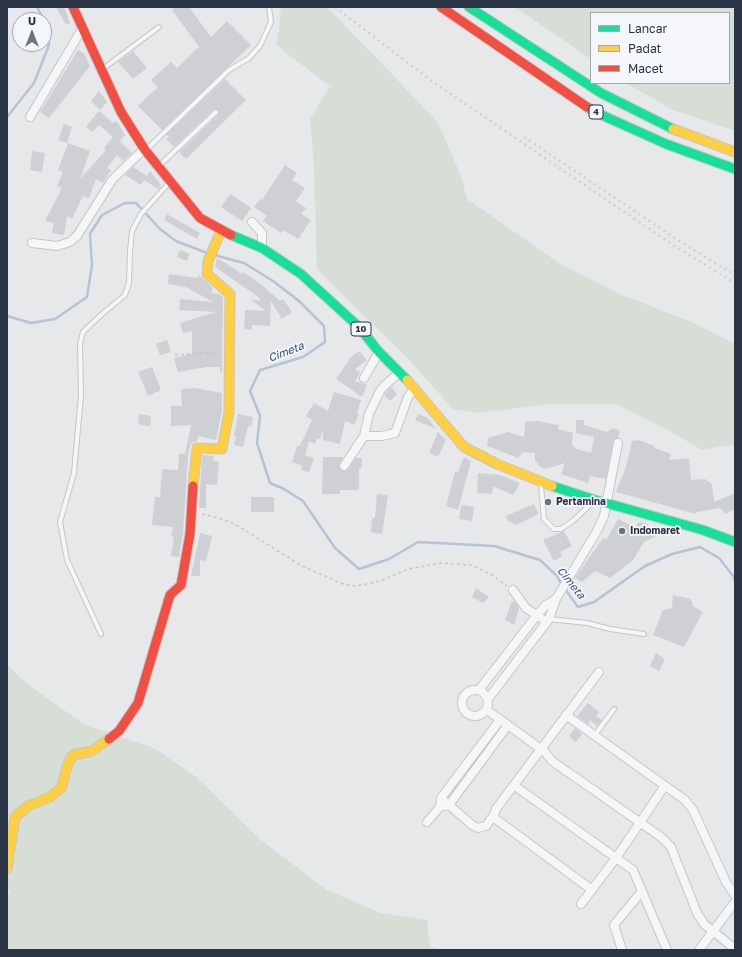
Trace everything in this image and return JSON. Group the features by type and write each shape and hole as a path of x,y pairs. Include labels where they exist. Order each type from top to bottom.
{"main road":[{"name":"10","path":"73,7 121,112 145,149 200,218 220,231 262,248 301,274 322,292 359,327 380,352 400,372 464,447 497,464 541,482 594,500 607,502 703,530 735,542"},
{"name":"4","path":"441,7 594,112 666,144 735,169"},
{"name":"4","path":"469,7 601,93 667,127 735,152"},
{"path":"7,869 9,846 15,817 28,806 50,797 62,787 67,766 74,755 92,751 119,731 138,703 170,595 181,585 192,512 195,456 197,448 222,449 228,412 230,294 207,274 208,261 220,231"}],"street":[{"path":"30,117 82,29"},
{"path":"32,243 56,246 70,242 77,236 112,180 145,149"},
{"path":"252,222 262,233 262,248"},
{"path":"364,378 380,352"},
{"path":"344,466 364,436 369,414 380,390 400,372"},
{"path":"364,436 382,436 395,433 408,397 414,389"},
{"path":"485,712 488,698 548,621 558,596 597,531 604,516 618,443"},
{"path":"513,590 523,605 548,621"},
{"path":"479,690 537,615 546,605 558,596"},
{"path":"441,798 472,825 478,828 486,826 494,815 496,809 517,787 568,717 586,687 590,685 599,672"},
{"path":"485,712 472,716 466,712 462,704 467,693 475,690 483,692 488,698"},
{"path":"485,712 497,724 506,727"},
{"path":"485,712 661,837 671,847 697,913 704,924 713,933 735,949"},
{"path":"568,717 685,800 692,810 726,882 735,895"},
{"path":"427,822 440,807 441,798 497,724"},
{"path":"440,807 449,805 506,727"},
{"path":"581,904 616,858 664,786"},
{"path":"517,787 633,870 668,950"},
{"path":"494,815 592,890"},
{"path":"622,950 614,925 642,891"},
{"path":"699,950 735,902"}],"lane":[{"path":"145,149 229,70 250,58 260,46 271,22 269,7"},
{"path":"102,70 159,27"},
{"path":"159,166 216,112"},
{"path":"101,634 67,560 60,522 74,473 81,396 80,344 83,332 125,295 129,283 132,231 141,214 171,181"},
{"path":"541,482 544,519 554,529 561,529 574,520 594,500"},
{"path":"548,621 587,623 610,629 644,634"},
{"path":"593,736 614,709"}],"path":[{"path":"175,355 229,352"},
{"path":"192,512 219,518 234,524 302,566 343,584 355,586 368,584 383,580 408,569 442,563 471,565 492,575 513,590"}],"shaded area":[{"path":"281,7 327,7 390,72 438,123 461,176 467,199 562,265 622,295 689,321 735,344 735,444 702,450 668,430 616,404 550,404 478,413 453,409 411,362 317,269 314,167 310,119 330,86 276,45"},
{"path":"515,7 735,7 735,131 671,109 628,84 730,84 730,12 590,12 590,58"},
{"path":"7,664 23,681 85,725 154,748 195,776 261,840 327,890 381,913 427,920 430,947 443,950 7,950 7,895 10,891 7,889"}],"building":[{"path":"56,7 64,7 70,23 66,25"},
{"path":"176,7 189,7 211,37 227,21 251,45 162,130 138,106 158,87 151,80 171,62 177,68 199,47 172,10"},
{"path":"78,50 84,53 90,66 49,118 40,112"},
{"path":"133,51 147,68 133,79 118,62"},
{"path":"225,79 246,100 186,159 179,152 218,115 219,110 214,109 174,147 166,139 169,137 166,135"},
{"path":"99,91 107,102 100,110 91,101"},
{"path":"99,111 113,123 115,121 118,123 125,135 120,141 132,153 123,161 117,155 107,168 111,170 103,183 96,179 89,198 83,196 72,219 67,216 64,235 52,233 54,223 45,221 62,188 57,186 63,172 58,170 68,143 90,151 80,179 106,150 104,148 113,137 99,125 92,132 86,127"},
{"path":"64,124 72,127 67,143 58,140"},
{"path":"32,151 45,153 42,172 30,170"},
{"path":"285,165 297,173 292,180 305,188 296,201 306,208 301,214 311,220 298,239 283,230 281,233 263,221 267,216 254,207 260,199 262,200"},
{"path":"133,167 147,176 150,171 161,185 158,189 144,180 141,185 125,175"},
{"path":"230,194 251,208 242,221 221,207"},
{"path":"167,214 200,233 197,239 164,220"},
{"path":"180,250 190,254 187,261 177,257"},
{"path":"217,258 242,274 243,272 262,285 280,301 283,299 292,312 282,319 271,301 270,326 252,325 252,330 244,329 245,310 266,311 250,299 260,301 260,298 215,267"},
{"path":"169,274 197,278 199,275 213,288 211,293 219,294 223,297 222,372 220,372 220,367 206,367 178,372 174,358 192,354 192,331 183,333 180,323 216,312 179,310 180,299 213,302 186,287 168,284"},
{"path":"167,340 171,352 160,355 156,344"},
{"path":"359,351 367,360 355,369 360,373 355,381 367,385 362,397 336,379 351,357"},
{"path":"152,367 161,390 148,396 138,372"},
{"path":"391,387 397,394 390,401 384,395"},
{"path":"195,388 222,393 222,411 216,440 198,436 197,441 192,443 190,446 183,533 179,557 171,556 174,537 171,536 173,527 152,525 155,497 160,497 162,469 178,470 179,454 185,454 191,425 171,426 171,406 182,406 181,389"},
{"path":"334,392 361,400 357,413 359,414 354,425 345,421 340,444 323,440 323,429 320,439 317,438 315,444 309,441 305,455 314,458 309,472 301,470 302,466 292,462 297,446 300,446 312,420 306,416 314,403 328,411"},
{"path":"139,414 151,416 150,426 138,424"},
{"path":"238,414 253,417 251,427 248,426 243,447 234,445"},
{"path":"418,414 428,418 436,429 415,420"},
{"path":"576,420 584,420 584,425 607,432 613,428 620,431 618,438 613,442 606,479 590,476 588,483 561,474 565,463 546,469 539,466 535,460 535,453 523,452 518,458 487,446 488,438 508,432 524,437 525,422 537,421 559,425 558,429 573,433 572,445 577,449 591,453 594,437 576,433"},
{"path":"438,432 446,440 438,457 429,453"},
{"path":"638,440 671,454 669,460 689,458 691,480 705,479 712,484 714,502 735,493 735,509 726,514 719,508 697,512 696,514 616,492 626,467 632,441"},
{"path":"202,455 214,456 213,461 219,461 217,485 206,484 206,508 199,508"},
{"path":"323,457 343,457 339,466 341,470 344,471 348,469 356,458 362,458 362,468 359,468 359,490 340,490 340,494 322,494"},
{"path":"464,457 471,461 458,510 446,506 455,472 458,472"},
{"path":"478,473 499,475 520,483 513,495 493,486 492,494 477,493"},
{"path":"377,494 388,495 382,534 371,532 372,518 375,518"},
{"path":"251,497 274,497 274,512 251,512"},
{"path":"534,504 539,514 516,525 507,520 506,516"},
{"path":"461,505 474,507 472,521 459,519"},
{"path":"618,519 635,527 639,522 648,524 646,530 655,526 661,528 662,533 644,542 633,560 610,578 595,571 582,582 575,578 603,538 607,539"},
{"path":"564,531 572,546 560,552 562,556 554,561 543,540"},
{"path":"200,533 212,536 206,561 200,560 200,576 191,576"},
{"path":"476,588 489,597 483,603 472,597"},
{"path":"673,595 691,599 693,606 703,612 684,647 653,635 663,610 672,608"},
{"path":"512,601 515,602 519,608 514,625 505,620"},
{"path":"656,653 665,659 659,671 650,666"},
{"path":"588,703 599,712 596,716 602,720 597,726 590,720 588,724 577,716"},
{"path":"575,728 582,734 576,742 569,736"}],"waterway":[{"name":"Cimeta","path":"37,7 40,12"},
{"name":"Cimeta","path":"7,117 34,83 46,52"},
{"name":"Cimeta","path":"7,316 31,323 55,319 87,297 92,265 90,234 102,215 125,203 136,203 160,229 176,241 207,253"},
{"name":"Cimeta","path":"214,255 244,263 273,281 299,301 324,326 325,342 303,357 260,370 250,391 260,416 257,443 270,483 284,489 303,501 335,548 359,569 389,559 418,542 494,546 540,560 557,576 562,585"},
{"name":"Cimeta","path":"565,589 578,607 594,602 645,566 672,554 700,547 719,558 734,577 735,581"}],"railway":[{"path":"335,7 433,82 676,247 735,283"},
{"path":"524,137 681,242 735,275"}],"traffic: fast":[{"path":"469,7 601,93 673,129"},
{"path":"587,107 666,144 735,169"},
{"path":"231,235 262,248 301,274 359,327 379,352 407,380"},
{"path":"552,486 595,500 703,530 735,542"}],"traffic: slow":[{"path":"673,129 735,152"},
{"path":"193,486 197,448 222,449 229,412 230,294 207,274 208,261 221,231"},
{"path":"407,380 464,447 497,464 552,486"},
{"path":"7,869 15,817 28,806 50,797 62,787 67,766 73,755 92,751 109,739"}],"traffic: jam":[{"path":"73,7 121,112 145,150 200,218 231,235"},
{"path":"441,7 587,107"},
{"path":"109,739 119,731 138,703 170,595 181,585 190,534 193,486"}],"place":[{"name":"Pertamina","path":"548,502"},
{"name":"Indomaret","path":"622,531"}]}
